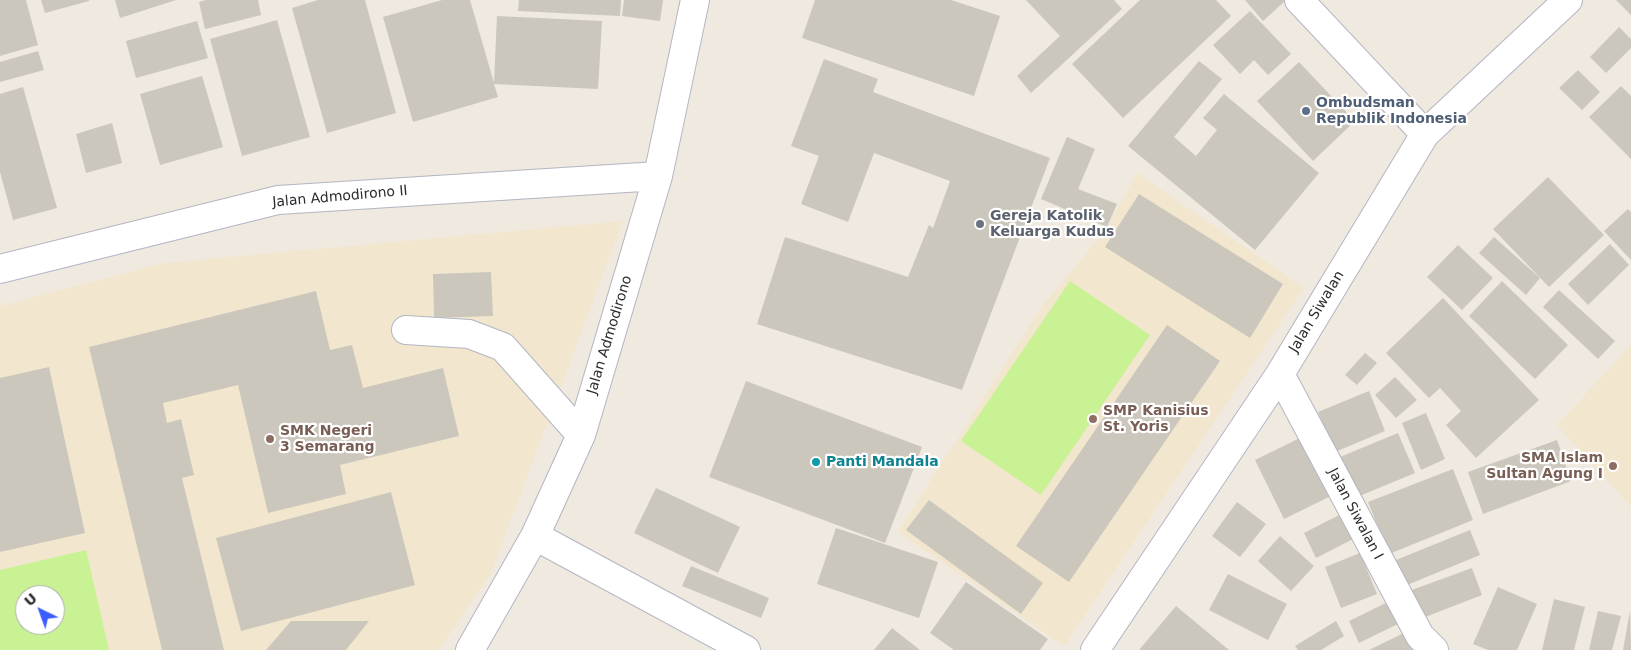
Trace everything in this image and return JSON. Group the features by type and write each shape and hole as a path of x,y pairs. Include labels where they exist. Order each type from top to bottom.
{"street":[{"name":"Jalan Admodirono","path":"470,650 535,536 581,435 658,176 695,0"},
{"path":"1299,0 1425,134"},
{"name":"Jalan Siwalan","path":"1095,650 1280,374 1425,134 1568,0"},
{"name":"Jalan Admodirono II","path":"0,269 278,200 658,176"},
{"path":"406,330 469,334 503,347 581,435"},
{"name":"Jalan Siwalan I","path":"1280,374 1420,636 1434,650"},
{"path":"535,536 746,650"}],"shaded area":[{"name":"SMP Kanisius St. Yoris","path":"1137,173 1304,288 1064,646 898,532 1042,306 1105,231"},
{"name":"SMK Negeri 3 Semarang","path":"623,221 491,573 439,650 0,650 0,306 164,263"},
{"name":"SMA Islam Sultan Agung I","path":"1631,345 1631,507 1557,425"}],"green space":[{"path":"1070,281 1150,335 1041,495 961,441"},
{"path":"86,550 109,650 0,650 0,570"}],"building":[{"path":"0,0 26,0 38,45 0,56"},
{"path":"41,0 89,0 89,1 45,13"},
{"path":"115,0 176,0 120,18"},
{"path":"206,0 258,0 261,15 205,29 199,2"},
{"path":"318,0 365,0 396,113 327,133 292,8"},
{"path":"442,0 470,0 494,83 497,16 602,21 598,89 494,84 498,97 413,122 383,17"},
{"path":"519,0 621,0 620,16 518,11"},
{"path":"624,0 663,0 660,21 622,16"},
{"path":"815,0 951,0 1000,16 974,96 802,38"},
{"path":"1026,0 1114,0 1122,9 1031,93 1017,76 1060,36"},
{"path":"1140,0 1216,0 1231,16 1123,118 1072,64"},
{"path":"1245,0 1286,0 1263,21"},
{"path":"1616,0 1631,0 1631,15"},
{"path":"1250,11 1291,54 1268,75 1254,60 1240,74 1213,45"},
{"path":"277,20 310,137 242,156 210,39"},
{"path":"197,21 208,58 136,78 126,41"},
{"path":"1619,27 1631,39 1631,48 1606,73 1590,57"},
{"path":"38,51 44,70 0,82 0,62"},
{"name":"Gereja Katolik Keluarga Kudus","path":"824,59 878,79 873,92 1050,158 962,390 757,324 785,237 908,277 929,225 933,228 950,181 874,153 848,222 801,204 819,156 791,146"},
{"path":"1199,61 1222,79 1174,137 1196,156 1217,130 1203,118 1224,94 1319,173 1255,250 1128,146"},
{"name":"Ombudsman Republik Indonesia","path":"1299,62 1355,121 1313,161 1257,101"},
{"path":"1578,70 1600,92 1582,110 1559,88"},
{"path":"202,76 223,147 160,165 140,94"},
{"path":"1621,86 1631,96 1631,159 1589,117"},
{"path":"23,87 57,208 13,220 0,172 0,94"},
{"path":"112,123 122,163 86,173 76,134"},
{"path":"1067,137 1095,149 1078,189 1117,204 1107,227 1041,199"},
{"path":"1548,177 1604,235 1549,287 1493,229"},
{"path":"1139,194 1283,284 1250,338 1105,247"},
{"path":"1628,209 1631,212 1631,260 1604,231"},
{"path":"1494,237 1540,278 1526,295 1479,253"},
{"path":"1610,244 1629,265 1588,305 1568,284"},
{"path":"1458,245 1493,278 1462,310 1427,277"},
{"path":"491,272 493,316 434,318 433,274"},
{"path":"1502,281 1568,345 1535,379 1469,316"},
{"path":"1559,290 1615,341 1598,359 1543,307"},
{"path":"316,291 330,350 352,345 363,388 443,368 459,436 340,465 346,494 268,513 238,385 163,403 167,423 181,419 194,475 182,478 224,650 162,650 89,347"},
{"path":"1443,298 1539,400 1476,458 1446,425 1461,411 1440,388 1429,398 1386,353"},
{"path":"1167,325 1220,361 1069,582 1016,546"},
{"path":"1365,353 1377,363 1357,385 1345,375"},
{"path":"49,367 85,533 0,552 0,378"},
{"path":"1395,377 1417,400 1396,418 1375,395"},
{"name":"Panti Mandala","path":"746,381 922,447 885,543 709,477"},
{"path":"1369,391 1385,431 1335,452 1318,412"},
{"path":"1426,413 1445,459 1421,470 1402,423"},
{"path":"1398,433 1415,473 1357,497 1340,457"},
{"path":"1308,434 1337,493 1284,519 1255,460"},
{"path":"1557,440 1571,481 1483,514 1468,472"},
{"path":"1453,469 1473,520 1389,554 1368,502"},
{"path":"656,488 740,527 718,573 634,533"},
{"path":"391,492 415,585 241,631 216,538"},
{"path":"929,500 1043,583 1021,614 906,530"},
{"path":"1237,502 1266,524 1240,557 1212,536"},
{"path":"1347,511 1359,536 1316,558 1304,533"},
{"path":"836,528 938,562 919,618 817,584"},
{"path":"1470,530 1480,555 1407,585 1396,560"},
{"path":"1280,536 1314,566 1291,591 1258,561"},
{"path":"1360,553 1377,594 1341,608 1325,567"},
{"path":"691,566 769,598 761,618 682,586"},
{"path":"1472,568 1482,595 1420,619 1409,591"},
{"path":"1228,574 1287,604 1268,640 1209,610"},
{"path":"966,582 1048,639 1040,650 954,650 930,633"},
{"path":"1498,587 1537,604 1517,650 1488,650 1473,644"},
{"path":"1554,599 1585,607 1574,650 1542,650"},
{"path":"1390,601 1400,623 1359,643 1349,621"},
{"path":"1176,606 1229,650 1139,650"},
{"path":"1598,611 1621,616 1612,650 1589,650"},
{"path":"1630,611 1631,650 1623,650"},
{"path":"291,621 369,621 346,650 266,650"},
{"path":"1336,621 1344,636 1321,650 1298,650 1295,646"},
{"path":"892,628 920,650 874,650"},
{"path":"1406,632 1415,650 1369,650"}],"place":[{"name":"Ombudsman Republik Indonesia","path":"1306,111"},
{"name":"Gereja Katolik Keluarga Kudus","path":"980,224"},
{"name":"SMP Kanisius St. Yoris","path":"1093,419"},
{"name":"SMK Negeri 3 Semarang","path":"270,439"},
{"name":"Panti Mandala","path":"816,462"},
{"name":"SMA Islam Sultan Agung I","path":"1613,466"}]}
